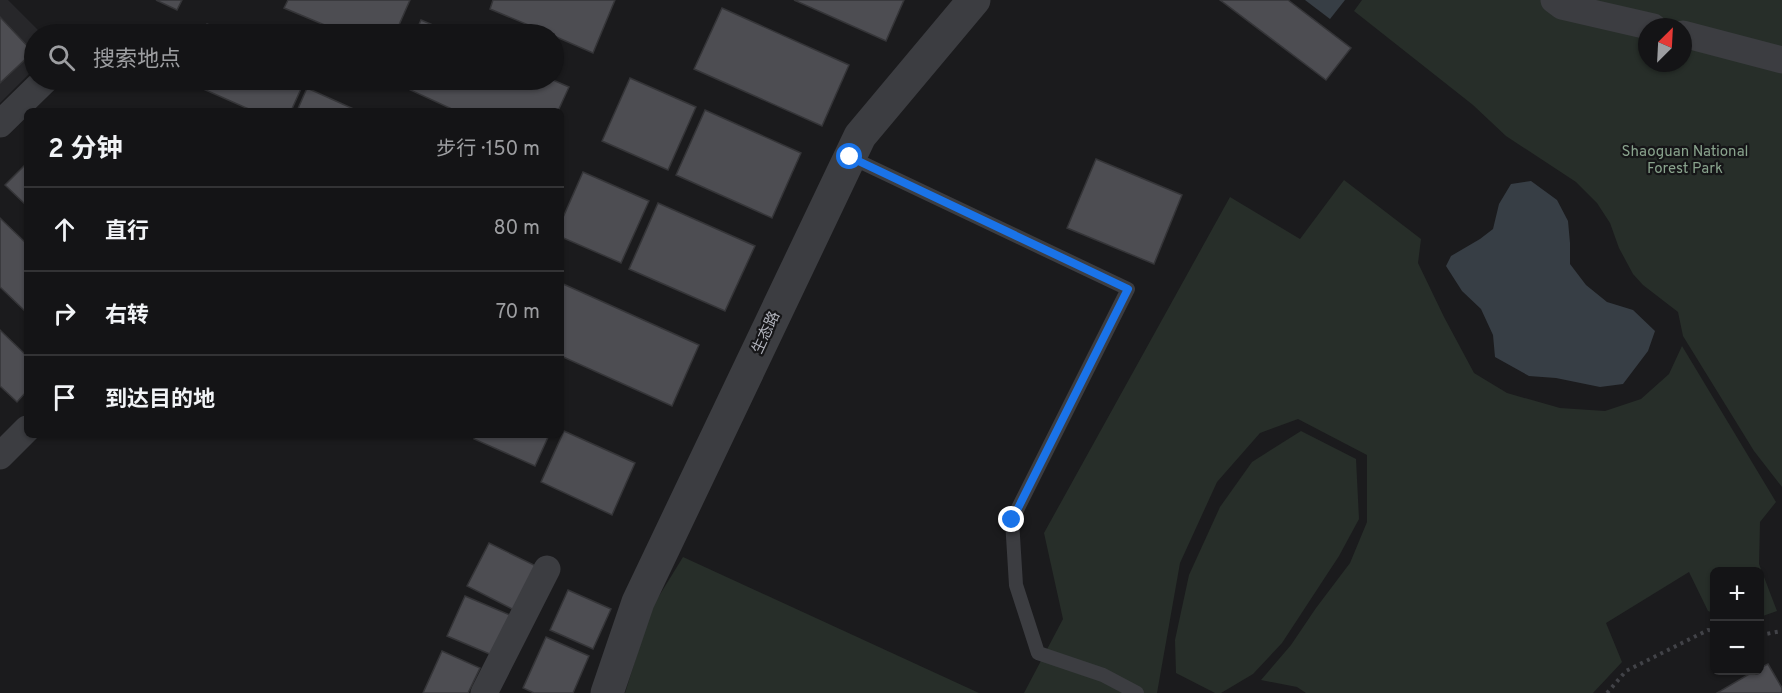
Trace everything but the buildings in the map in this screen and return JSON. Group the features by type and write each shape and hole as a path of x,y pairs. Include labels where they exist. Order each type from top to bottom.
{"street":[{"name":"生态路","path":"607,693 638,602 860,136 974,0"},
{"path":"1554,0 1562,6 1638,24"},
{"path":"1692,36 1782,60"},
{"path":"0,124 35,90"},
{"path":"0,456 24,432"},
{"path":"484,693 547,569"}],"lane":[{"path":"850,157 1128,289 1012,520 1016,585 1038,653 1103,675 1137,693"}],"path":[{"path":"1607,693 1626,671 1710,631"},
{"path":"1764,634 1782,631"}],"shaded area":[{"path":"0,0 8,0 32,24 24,24 24,79 0,103"},
{"path":"1305,0 1345,0 1330,19"},
{"path":"1531,181 1557,200 1568,221 1570,264 1586,285 1607,302 1633,310 1655,331 1648,351 1623,384 1600,387 1556,378 1529,376 1495,357 1493,335 1481,309 1462,291 1446,266 1451,256 1493,229 1499,204 1511,184"}],"green space":[{"name":"Shaoguan National Forest Park","path":"1362,0 1782,0 1782,487 1754,451 1683,336 1678,312 1643,285 1633,274 1619,248 1610,223 1597,203 1576,182 1506,136 1473,105 1354,11"},
{"path":"1344,180 1421,239 1418,263 1474,373 1507,393 1560,408 1605,411 1641,399 1669,374 1682,346 1776,502 1760,522 1760,567 1710,567 1710,612 1689,572 1606,623 1622,662 1593,693 1306,693 1297,687 1261,680 1291,645 1350,563 1367,522 1367,455 1298,419 1260,433 1217,482 1180,563 1157,693 1024,693 1063,619 1044,533 1230,197 1300,239"},
{"path":"1301,431 1356,459 1359,519 1339,556 1282,643 1253,674 1221,693 1215,693 1176,673 1175,640 1189,575 1220,507 1252,462"},
{"path":"683,557 979,693 625,693 651,609"},
{"path":"1764,577 1777,611 1764,616"}],"route":[{"path":"850,157 1128,289 1012,520"}]}
